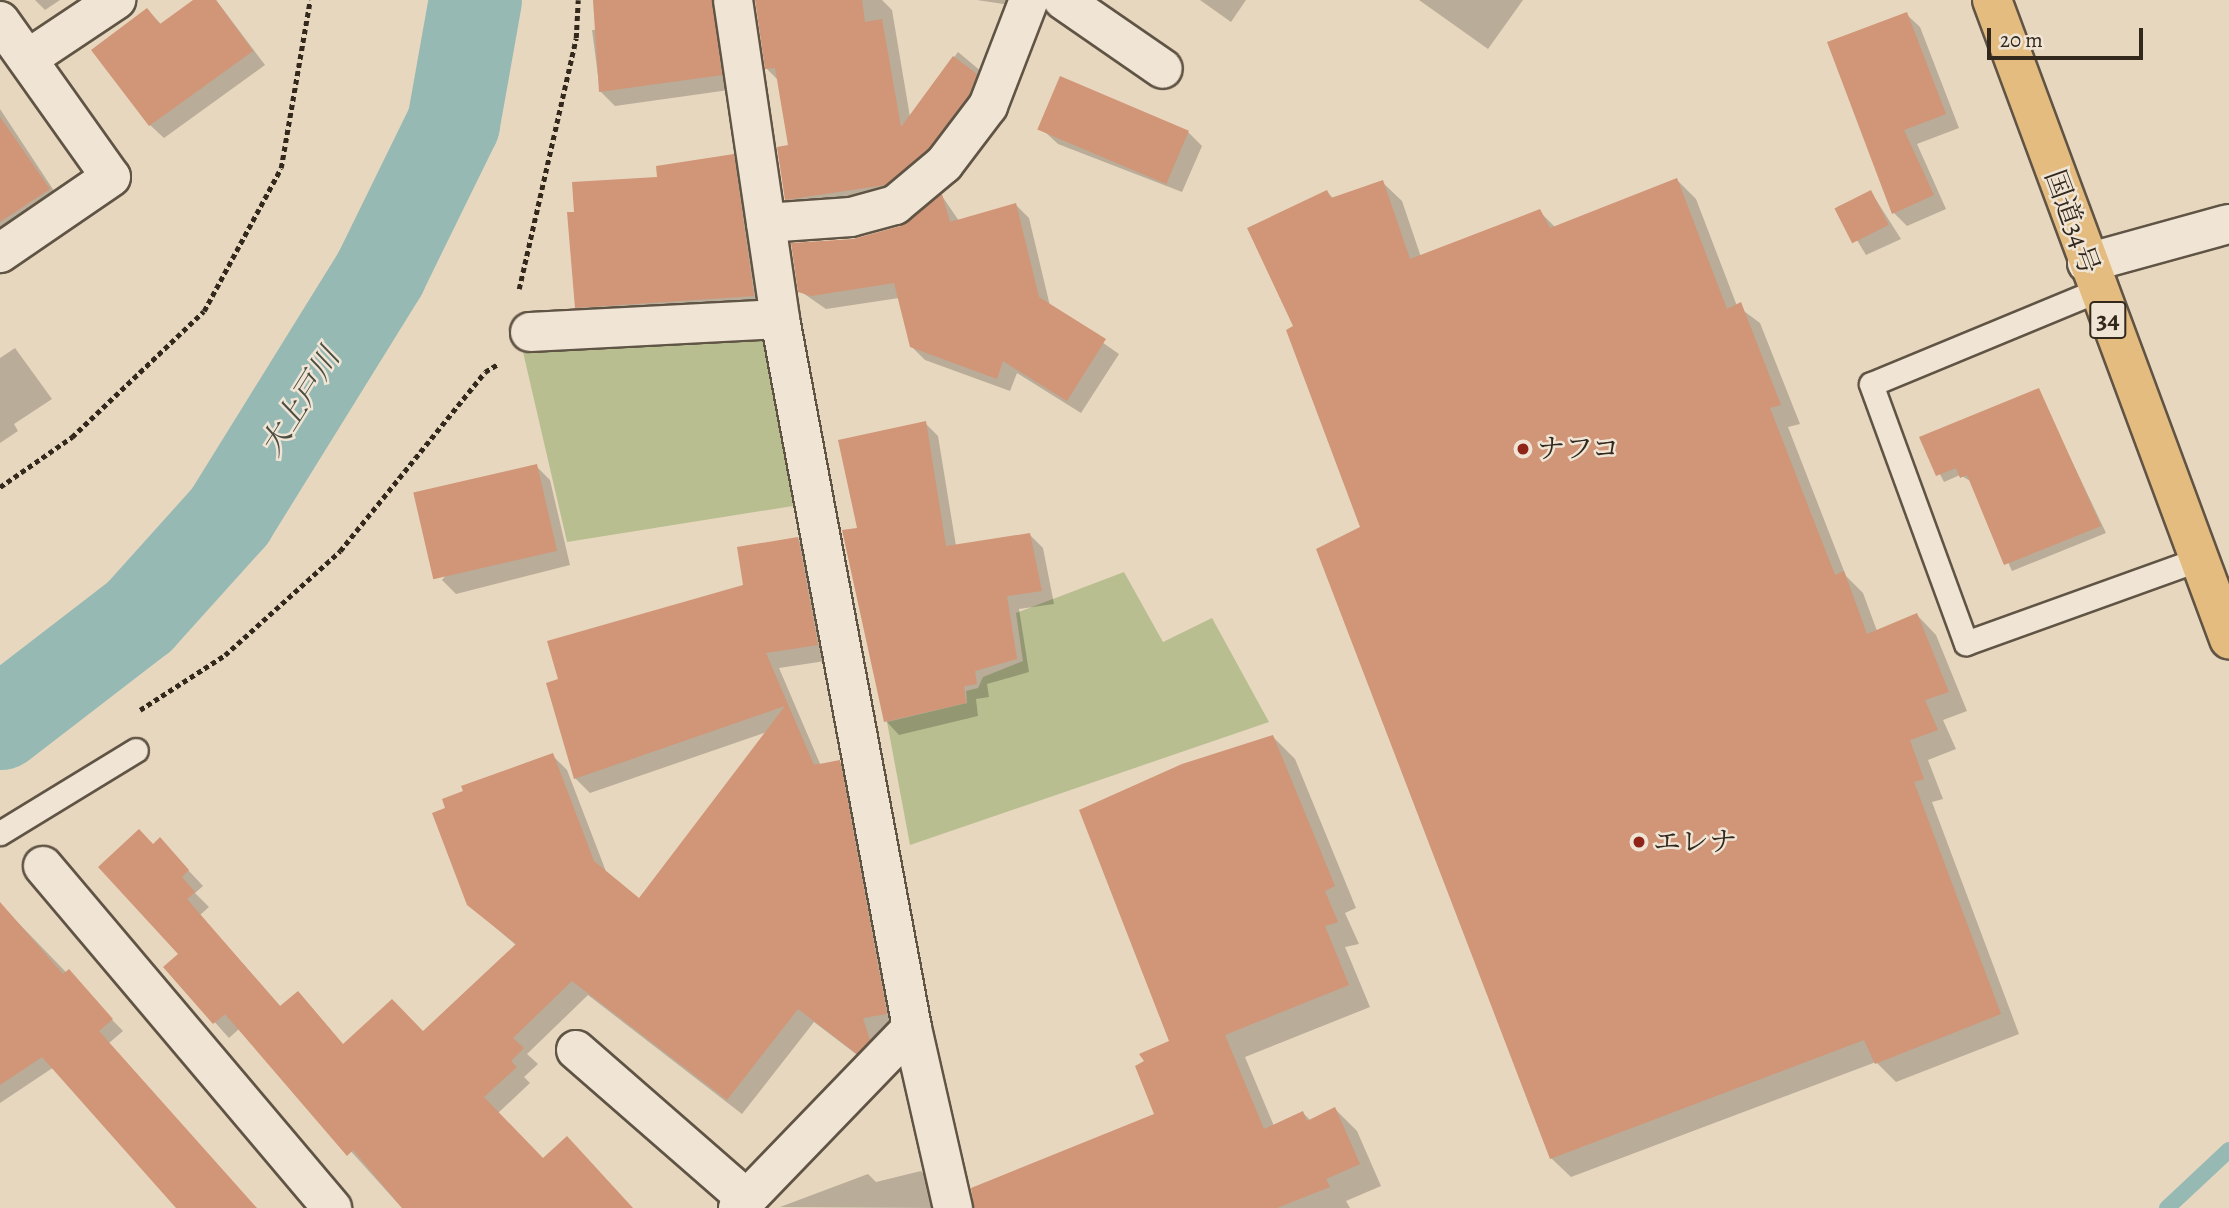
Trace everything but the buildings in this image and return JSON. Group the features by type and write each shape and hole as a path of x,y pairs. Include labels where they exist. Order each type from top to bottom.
{"highway":[{"name":"国道34号","path":"1992,0 2092,277 2229,639"}],"street":[{"path":"29,58 116,0"},
{"path":"733,0 780,319 912,1028 953,1208"},
{"path":"766,223 851,217 895,205 915,189 944,164 989,106 1029,0"},
{"path":"1063,0 1163,69"},
{"path":"0,21 29,58 111,177 0,253"},
{"path":"2092,277 2229,224"},
{"path":"515,328 780,319"},
{"path":"43,866 332,1208"},
{"path":"576,1050 743,1203 912,1028"}],"lane":[{"path":"2092,277 1871,384 1966,643 2199,559"},
{"path":"0,833 136,750"}],"path":[{"path":"0,486 72,436 204,311 281,168 310,0"},
{"path":"136,750 118,724 225,655 340,551 485,372 497,366 515,328 578,0"}],"green space":[{"path":"756,328 774,337 793,506 567,542 523,352"},
{"path":"1124,572 1163,642 1212,618 1269,722 910,845 887,722 967,703 966,691 978,688 983,677 1023,661 1016,613"}],"waterway":[{"name":"大上戸川","path":"0,723 139,616 229,516 380,272 453,123 475,0"},
{"path":"2167,1208 2229,1150"}],"place":[{"name":"ナフコ","path":"1523,449"},
{"name":"エレナ","path":"1639,842"}]}
